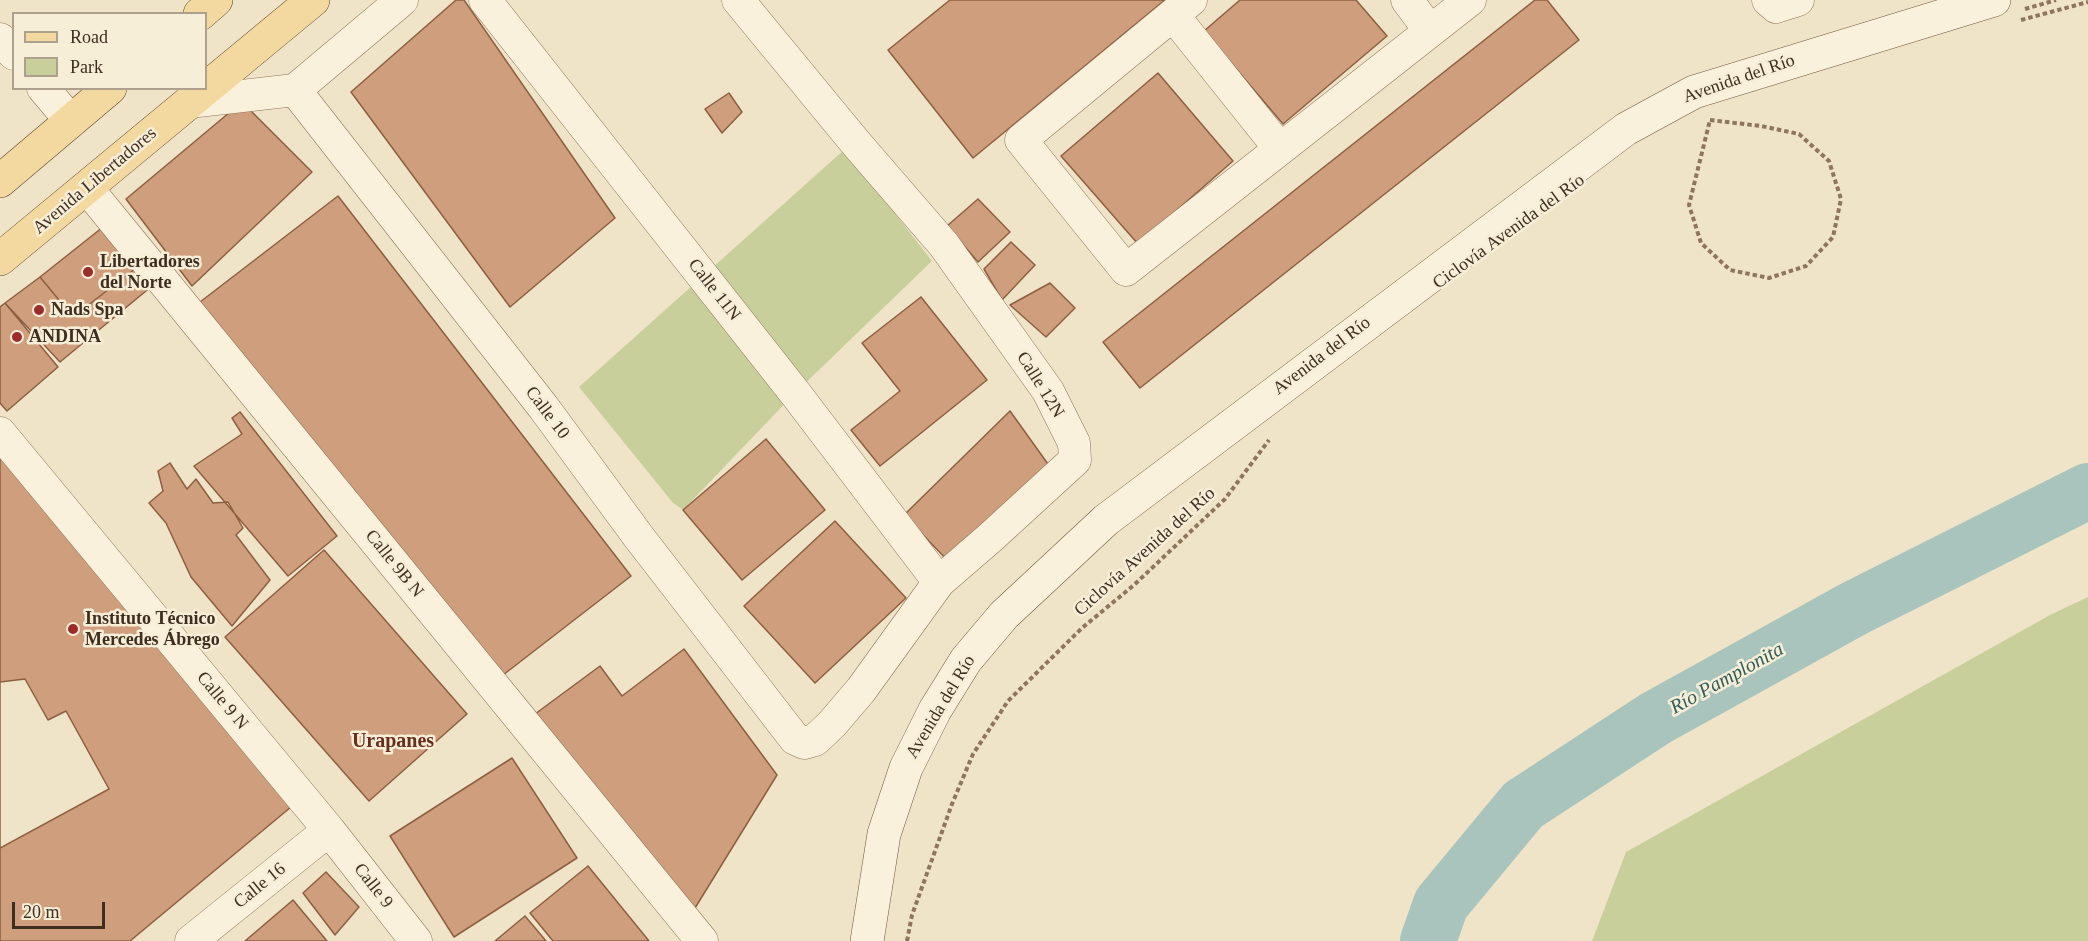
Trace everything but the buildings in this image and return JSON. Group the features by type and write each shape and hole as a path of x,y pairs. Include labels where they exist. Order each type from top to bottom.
{"main road":[{"path":"202,12 216,0"},
{"name":"Avenida Libertadores","path":"207,87 313,0"},
{"name":"Avenida del Río","path":"867,941 884,834 906,768 935,710 966,660 1004,615 1106,519 1626,129 1694,92 2008,5"},
{"path":"0,181 108,90"},
{"name":"Avenida Libertadores","path":"0,259 204,90"}],"street":[{"path":"189,102 295,90 402,0"},
{"name":"Calle 11N","path":"485,0 795,393 939,582"},
{"name":"Calle 12N","path":"738,0 855,142 944,245 1048,391 1074,443 1074,460 992,537 939,582 861,690 832,724 815,740 804,743 795,739"},
{"path":"1407,0 1430,31"},
{"path":"1280,149 1182,8 1022,140 1126,270 1470,0"},
{"path":"1768,0 1776,7 1798,0"},
{"path":"0,39 12,52"},
{"path":"45,90 71,121"},
{"name":"Calle 10","path":"295,90 544,408 638,537 795,739"},
{"name":"Calle 9B N","path":"87,188 702,941"},
{"name":"Calle 9 N","path":"0,433 329,831"},
{"name":"Calle 16","path":"191,941 329,831"},
{"name":"Calle 9","path":"329,831 416,941"}],"path":[{"path":"2008,5 2056,0"},
{"path":"1700,124 1710,120 1761,126 1799,134 1829,161 1841,199 1833,237 1806,266 1768,278 1730,270 1701,243 1689,205 1710,120"},
{"name":"Ciclovía Avenida del Río","path":"907,941 912,915 952,804 973,754 1008,701 1082,628 1134,585 1225,499 1271,437"}],"green space":[{"path":"845,149 932,261 795,393 683,510 673,503 579,387"},
{"path":"2088,597 2088,941 1592,941 1626,852 2050,615"}],"waterway":[{"name":"Río Pamplonita","path":"1428,941 1441,904 1523,805 1656,718 1855,608 2088,491"}],"place":[{"name":"Libertadores del Norte","path":"88,272"},
{"name":"Nads Spa","path":"39,310"},
{"name":"ANDINA","path":"17,337"},
{"name":"Instituto Técnico Mercedes Ábrego","path":"73,629"}],"district":[{"name":"Urapanes","path":"393,742"}]}
